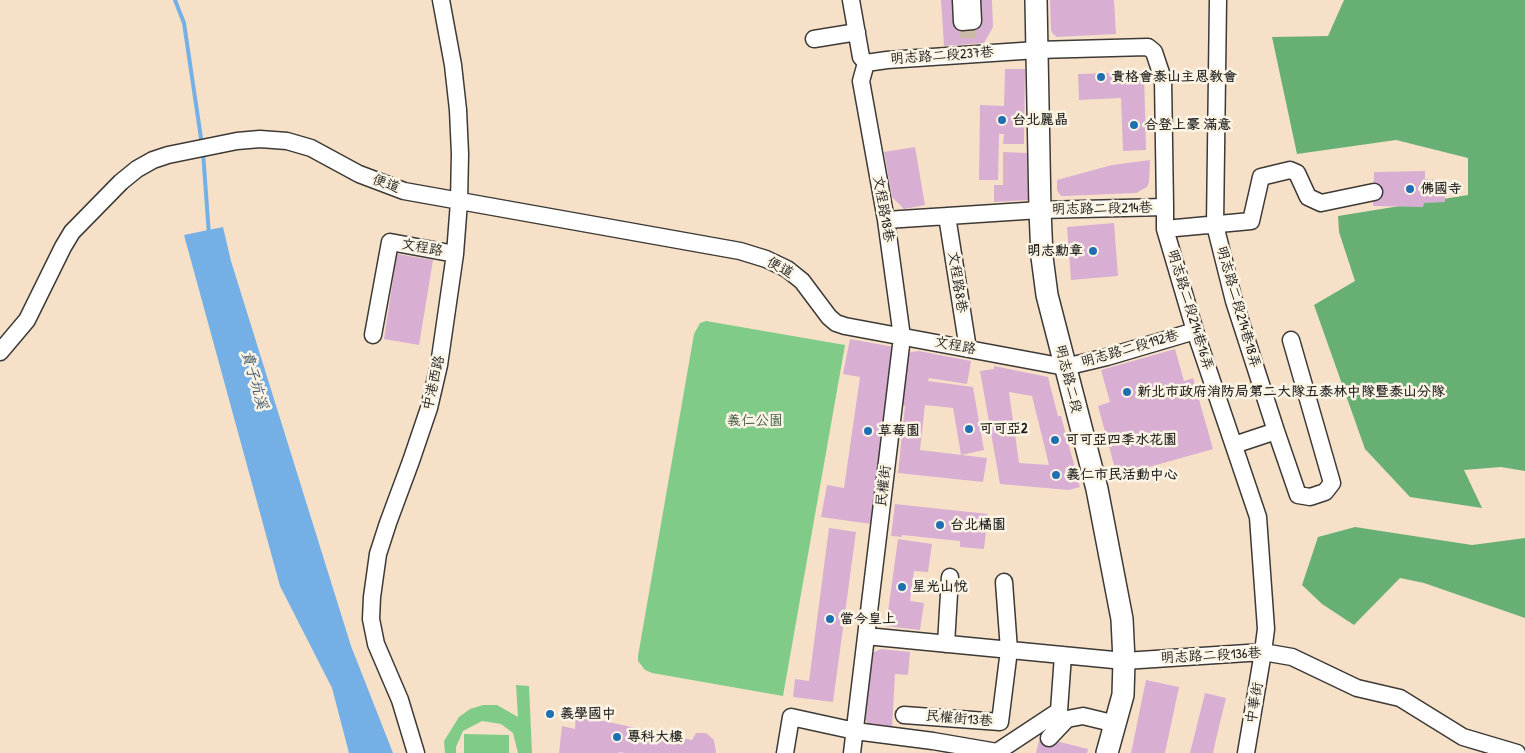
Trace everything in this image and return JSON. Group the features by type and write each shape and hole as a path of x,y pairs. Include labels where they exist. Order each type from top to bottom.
{"main road":[{"name":"明志路二段","path":"1036,0 1040,210 1042,257 1047,295 1097,489 1122,619 1124,661 1122,695 1107,753"}],"street":[{"name":"中港西路","path":"416,753 400,700 376,644 372,619 372,597 378,554 429,408 439,365 454,254 459,202 460,154 458,110 453,65 442,0"},
{"path":"851,0 861,57 866,63"},
{"path":"961,0 962,22 973,21 972,0"},
{"name":"明志路二段214巷18弄","path":"1218,0 1214,226 1234,301 1298,495 1310,497 1325,492 1332,483 1291,340"},
{"path":"814,39 857,32"},
{"name":"明志路二段237巷","path":"866,63 1037,50 1148,48 1154,52 1158,60 1163,79 1164,148"},
{"name":"文程路18巷","path":"866,63 861,81 886,220 902,336"},
{"name":"便道","path":"0,352 27,320 72,232 136,169 168,155 214,145 260,139 287,141 311,148 359,174 404,191 740,251 766,259 787,269 802,281 829,317 836,323 845,326"},
{"name":"明志路二段214巷","path":"1164,148 1164,229 1214,226 1251,221 1262,177 1290,170 1297,173 1308,197 1321,203 1374,192"},
{"name":"明志路二段214巷","path":"886,220 1040,210 1164,207"},
{"name":"文程路8巷","path":"947,216 968,349"},
{"name":"明志路二段214巷16弄","path":"1164,229 1195,331 1258,518 1266,629 1263,652"},
{"name":"文程路","path":"373,335 390,242 454,254"},
{"name":"文程路","path":"845,326 1065,367"},
{"name":"明志路二段192巷","path":"1065,367 1107,357 1195,331"},
{"name":"民權街","path":"852,753 902,336"},
{"path":"1234,445 1276,431"},
{"path":"946,644 950,577"},
{"path":"1004,582 1009,650"},
{"path":"866,636 1124,661"},
{"name":"民權街13巷","path":"904,715 1000,722 1009,650"},
{"name":"明志路二段136巷","path":"1124,661 1263,652 1292,657 1357,688 1400,698 1463,737 1517,753"},
{"name":"中華街","path":"1246,753 1263,652"},
{"path":"785,753 791,717 932,747 997,752 1060,711 1063,655"},
{"path":"1049,738 1068,719 1083,716 1116,724"}],"green space":[{"path":"1344,0 1525,0 1525,471 1501,467 1464,470 1482,508 1410,497 1365,449 1314,305 1355,281 1339,232 1338,216 1468,195 1468,158 1396,140 1297,154 1272,37 1328,36"},
{"name":"義仁公園","path":"706,321 845,345 783,696 652,673 645,670 638,661 694,334 700,323"},
{"path":"1355,527 1472,545 1525,538 1525,618 1424,583 1400,578 1354,625 1322,604 1302,585 1318,537"},
{"path":"516,685 529,686 532,753 518,753 513,733 501,724 482,721 463,731 456,747 456,753 445,753 444,741 459,717 470,709 483,705 497,705 518,717"},
{"path":"464,734 509,735 509,753 464,753"}],"water":[{"path":"223,227 231,261 351,646 393,753 349,753 332,688 280,586 184,235"}],"building":[{"path":"941,0 992,0 993,27 984,43 944,46"},
{"path":"1050,0 1114,0 1116,34 1057,37 1051,30"},
{"name":"台北麗晶","path":"1005,69 1025,69 1024,144 1003,144 1004,134 999,134 998,180 979,180 980,105 1004,106"},
{"name":"合登上豪 滿意","path":"1144,72 1146,150 1123,151 1121,98 1079,100 1078,74"},
{"path":"915,147 925,205 904,209 892,197 884,152"},
{"path":"1003,152 1027,153 1028,200 994,202 994,185 1003,185"},
{"path":"1150,160 1147,187 1136,193 1061,196 1057,190 1057,180 1112,165"},
{"name":"佛國寺","path":"1425,171 1425,179 1438,180 1446,185 1445,202 1424,203 1423,207 1373,206 1374,172"},
{"name":"明志勳章","path":"1114,223 1118,276 1071,280 1067,227"},
{"path":"397,254 433,260 419,345 384,339"},
{"name":"草莓園","path":"850,339 894,347 871,524 821,517 827,485 844,488 860,377 843,374"},
{"path":"1175,349 1184,381 1193,378 1213,449 1117,476 1098,406 1110,402 1101,370"},
{"name":"可可亞2","path":"919,351 971,361 967,384 929,378 928,381 973,387 984,450 961,455 987,458 983,482 898,473 905,406 901,405 908,355 911,352","holes":["925,405 953,408 961,455 920,450"]},
{"name":"可可亞四季水花園","path":"994,366 1048,377 1058,416 1061,416 1080,487 1069,490 1000,484 980,371 994,369","holes":["1009,392 1032,396 1049,465 1019,463"]},
{"name":"台北橘園","path":"895,504 988,514 984,549 960,547 960,541 902,535 902,537 891,536"},
{"name":"當今皇上","path":"829,528 856,532 833,702 793,697 795,679 809,681"},
{"name":"星光山悅","path":"898,539 932,544 928,572 914,571 910,601 924,603 920,630 886,626"},
{"path":"881,649 910,652 908,675 895,674 892,728 876,727 868,724 864,717 870,659 874,652"},
{"path":"1146,680 1179,687 1165,753 1131,753"},
{"path":"1205,693 1226,698 1213,753 1190,753"},
{"name":"專科大樓","path":"576,715 692,740 696,733 706,733 714,740 716,753 559,753 562,726 575,729"},
{"path":"1040,737 1088,749 1087,753 1036,753"}],"waterway":[{"name":"貴子坑溪","path":"175,0 184,23 202,145"},
{"name":"貴子坑溪","path":"203,152 209,235"}],"tunnel":[{"path":"968,22 969,54"}],"place":[{"name":"貴格會泰山主恩教會","path":"1101,77"},
{"name":"台北麗晶","path":"1002,120"},
{"name":"合登上豪 滿意","path":"1134,125"},
{"name":"佛國寺","path":"1410,189"},
{"name":"明志勳章","path":"1093,251"},
{"name":"新北市政府消防局第二大隊五泰林中隊暨泰山分隊","path":"1127,392"},
{"name":"可可亞2","path":"969,429"},
{"name":"草莓園","path":"868,431"},
{"name":"可可亞四季水花園","path":"1055,440"},
{"name":"義仁市民活動中心","path":"1056,475"},
{"name":"台北橘園","path":"940,525"},
{"name":"星光山悅","path":"902,587"},
{"name":"當今皇上","path":"830,619"},
{"name":"義學國中","path":"550,714"},
{"name":"專科大樓","path":"617,737"}]}
